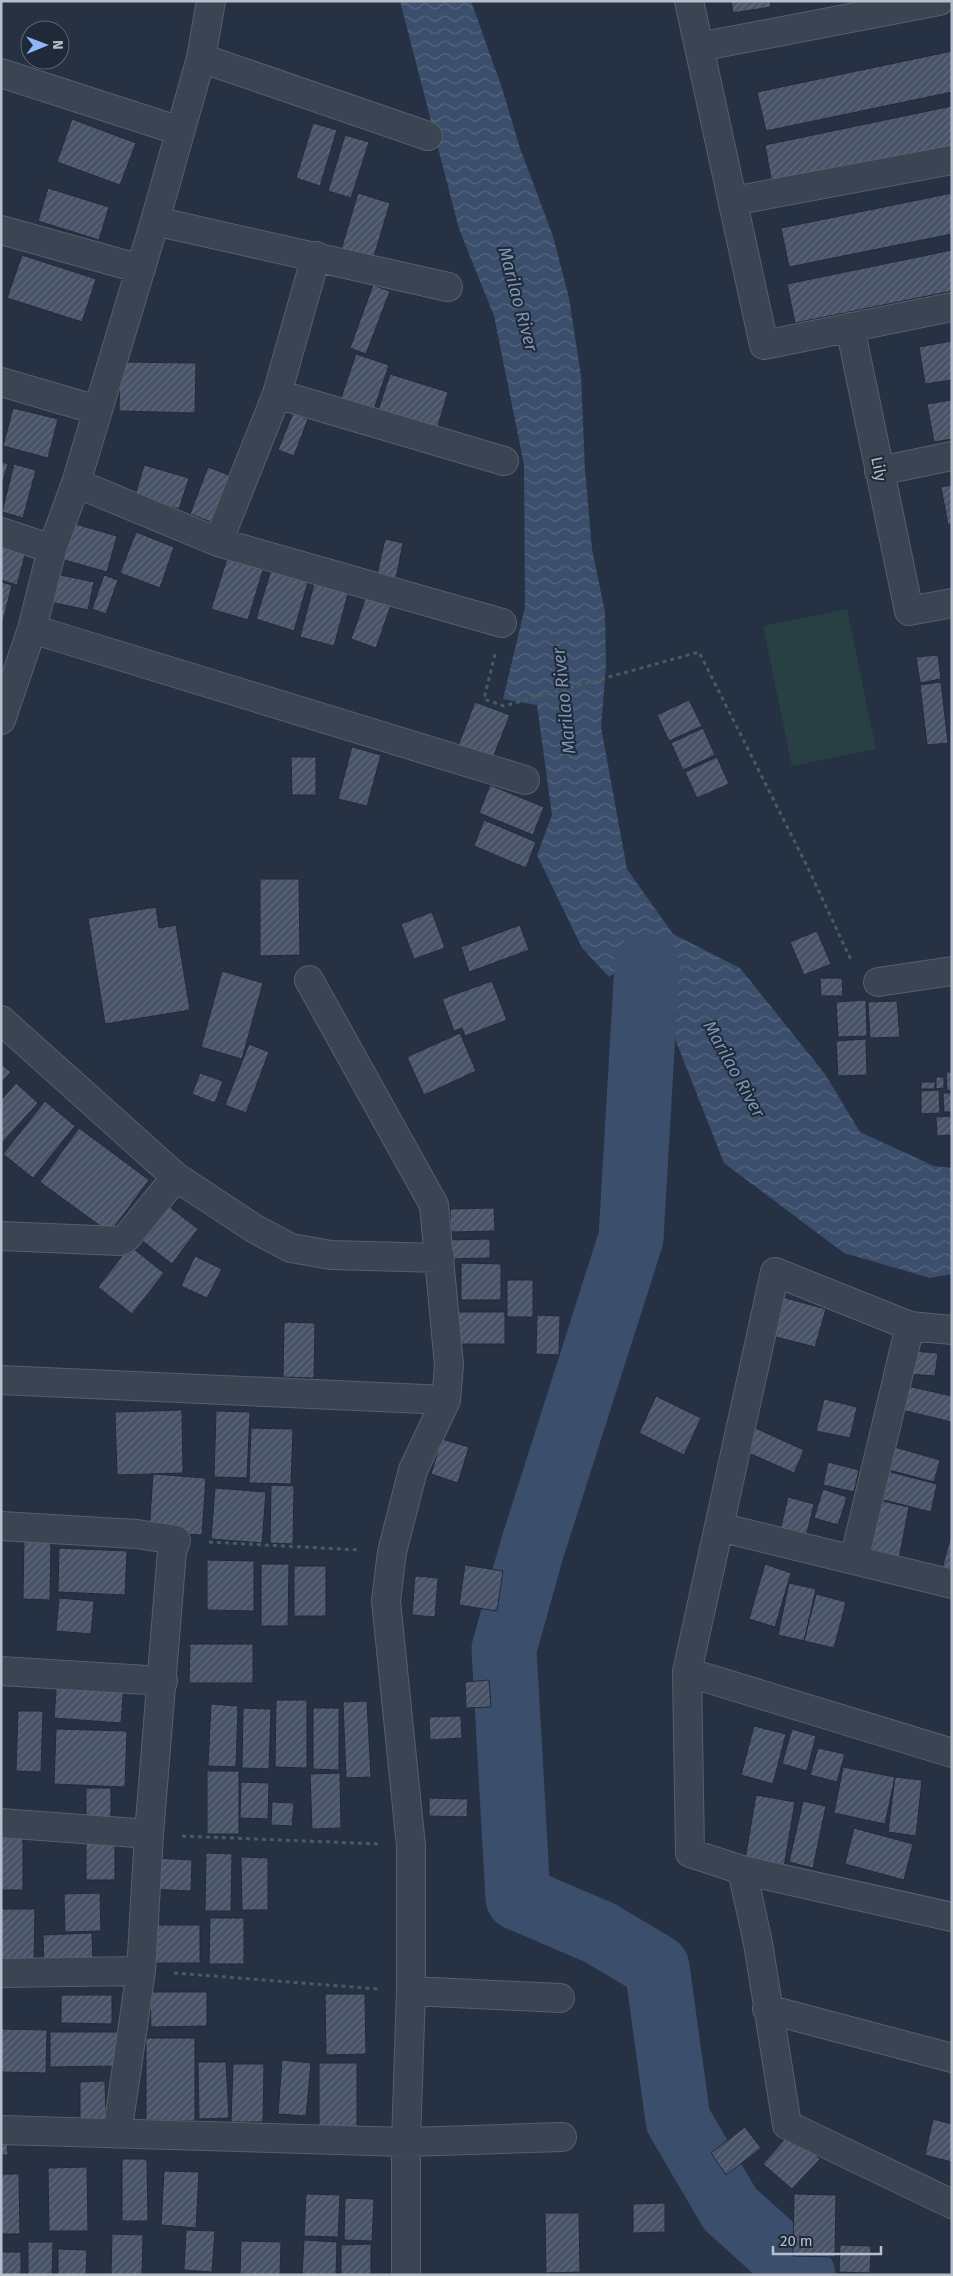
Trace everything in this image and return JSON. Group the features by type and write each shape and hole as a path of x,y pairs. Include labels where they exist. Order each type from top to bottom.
{"street":[{"path":"1,720 8,678 32,629 52,549 76,483 155,222 201,58 211,1"},
{"path":"689,1 764,345 952,307"},
{"path":"699,47 939,1"},
{"path":"201,58 428,136"},
{"path":"1,72 180,132"},
{"path":"733,202 952,160"},
{"path":"155,222 316,256 448,287"},
{"path":"1,230 141,269"},
{"path":"218,542 277,394 316,256"},
{"name":"Lily","path":"850,327 909,611 952,603"},
{"path":"1,382 97,410"},
{"path":"277,394 504,461"},
{"path":"879,471 952,456"},
{"path":"76,483 218,542 502,623"},
{"path":"1,532 52,549"},
{"path":"32,629 524,780"},
{"path":"878,982 952,971"},
{"path":"309,980 434,1206 449,1365 446,1400 413,1470 392,1552 386,1601 411,1846 411,1991 406,2142 406,2275"},
{"path":"1,1020 176,1177 255,1229 291,1248 331,1255 440,1258"},
{"path":"1,1236 120,1241 127,1237 176,1177"},
{"path":"952,1330 910,1326 775,1272 687,1672 690,1853 742,1870 952,1917"},
{"path":"854,1560 910,1326"},
{"path":"1,1380 446,1400"},
{"path":"1,1526 137,1534 176,1540 172,1551 163,1681 149,1834 141,1971 116,2134"},
{"path":"719,1527 952,1584"},
{"path":"1,1671 163,1681"},
{"path":"687,1672 952,1753"},
{"path":"1,1823 149,1834"},
{"path":"742,1870 758,1943 787,2125 952,2204"},
{"path":"1,1973 141,1971"},
{"path":"411,1991 560,1998"},
{"path":"767,2009 952,2058"},
{"path":"1,2130 406,2142 562,2138"}],"path":[{"path":"502,623 484,699 504,706 699,652 803,858 859,976 878,982"},
{"path":"176,1540 338,1549"},
{"path":"149,1834 411,1846"},
{"path":"141,1971 411,1991"}],"green space":[{"path":"847,609 876,749 792,766 763,626"}],"water":[{"name":"Marilao River","path":"400,1 471,1 502,88 520,148 553,236 569,298 581,376 585,469 592,549 605,612 606,666 601,727 627,869 673,934 740,968 825,1074 860,1132 934,1166 952,1168 952,1274 930,1278 844,1253 724,1163 642,955 609,977 582,948 537,855 552,815 537,705 503,699 525,607 524,465 494,316 459,229"}],"building":[{"path":"731,1 770,1 771,7 733,13"},
{"path":"952,51 952,92 766,131 757,92"},
{"path":"952,106 952,147 772,184 765,145"},
{"path":"72,119 136,143 120,185 57,162"},
{"path":"313,123 337,130 320,186 296,178"},
{"path":"345,135 369,142 351,198 328,191"},
{"path":"48,188 109,207 99,240 38,221"},
{"path":"358,193 390,203 373,260 341,250"},
{"path":"952,193 952,234 789,267 781,228"},
{"path":"952,250 952,291 795,323 787,284"},
{"path":"22,255 96,279 82,322 7,298"},
{"path":"373,285 390,291 366,354 350,348"},
{"path":"952,341 952,380 925,384 919,347"},
{"path":"356,354 389,365 371,418 338,407"},
{"path":"120,362 196,363 195,413 119,411"},
{"path":"390,374 448,392 434,439 375,420"},
{"path":"952,400 952,439 934,442 927,404"},
{"path":"13,408 58,419 48,458 3,446"},
{"path":"293,413 308,419 294,456 278,450"},
{"path":"1,462 8,464 1,487"},
{"path":"14,464 36,470 23,518 2,512"},
{"path":"144,465 189,478 179,509 135,496"},
{"path":"208,467 237,478 219,525 190,514"},
{"path":"952,485 952,524 948,525 941,487"},
{"path":"65,521 117,536 107,572 54,557"},
{"path":"136,532 174,547 160,588 120,573"},
{"path":"1,539 27,547 17,585 1,580"},
{"path":"385,539 403,543 395,583 376,579"},
{"path":"229,552 265,563 248,620 211,609"},
{"path":"273,564 310,575 294,631 256,619"},
{"path":"56,574 94,582 88,610 50,602"},
{"path":"104,575 118,580 106,614 92,609"},
{"path":"315,580 349,590 334,646 300,637"},
{"path":"1,582 12,585 3,621 1,621"},
{"path":"367,594 392,602 376,648 351,639"},
{"path":"938,655 941,679 920,683 916,657"},
{"path":"941,682 948,743 927,745 920,685"},
{"path":"689,700 702,726 669,741 657,715"},
{"path":"475,702 510,715 490,765 456,751"},
{"path":"703,728 715,755 683,770 671,743"},
{"path":"352,747 381,755 367,806 338,799"},
{"path":"291,757 316,757 316,795 292,795"},
{"path":"717,757 729,784 697,798 685,772"},
{"path":"490,785 544,807 533,835 479,813"},
{"path":"484,820 536,842 526,868 474,846"},
{"path":"260,879 299,879 300,955 260,956"},
{"path":"156,907 159,928 176,925 190,1010 105,1024 88,918"},
{"path":"432,912 445,948 414,959 401,924"},
{"path":"520,925 529,950 469,972 461,947"},
{"path":"817,931 831,964 804,975 790,942"},
{"path":"222,971 263,983 242,1059 201,1047"},
{"path":"820,978 842,978 843,996 821,996"},
{"path":"492,981 507,1020 465,1036 462,1028 454,1031 442,999"},
{"path":"866,1000 867,1036 838,1037 836,1002"},
{"path":"897,1001 900,1037 870,1038 868,1002"},
{"path":"460,1033 476,1071 424,1095 407,1057"},
{"path":"866,1039 867,1075 838,1076 836,1041"},
{"path":"249,1044 269,1052 246,1113 225,1105"},
{"path":"1,1064 11,1072 1,1083"},
{"path":"946,1072 952,1072 952,1090 947,1091"},
{"path":"200,1073 223,1081 215,1103 192,1094"},
{"path":"936,1077 944,1077 944,1088 936,1089"},
{"path":"921,1082 935,1082 935,1089 921,1089"},
{"path":"16,1083 38,1103 1,1144 1,1100"},
{"path":"939,1090 940,1113 921,1114 921,1091"},
{"path":"943,1093 952,1093 952,1112 944,1112"},
{"path":"45,1101 75,1126 33,1178 3,1154"},
{"path":"951,1116 952,1135 937,1136 936,1117"},
{"path":"79,1128 149,1180 110,1233 40,1182"},
{"path":"166,1204 198,1229 172,1264 140,1239"},
{"path":"494,1208 495,1231 451,1232 450,1209"},
{"path":"490,1239 490,1258 444,1259 444,1240"},
{"path":"130,1246 164,1273 132,1314 98,1287"},
{"path":"195,1256 222,1269 207,1298 181,1286"},
{"path":"461,1263 501,1264 501,1300 461,1300"},
{"path":"507,1280 533,1280 533,1317 507,1317"},
{"path":"782,1297 826,1309 815,1347 772,1336"},
{"path":"453,1312 505,1312 505,1344 453,1344"},
{"path":"537,1315 560,1316 559,1355 536,1354"},
{"path":"284,1322 315,1323 314,1378 283,1377"},
{"path":"912,1351 938,1353 935,1376 909,1374"},
{"path":"903,1385 952,1396 952,1422 897,1409"},
{"path":"656,1396 701,1418 684,1455 639,1433"},
{"path":"824,1399 857,1407 850,1438 816,1431"},
{"path":"182,1410 183,1473 117,1475 115,1412"},
{"path":"216,1411 250,1412 247,1478 214,1477"},
{"path":"753,1427 804,1450 794,1473 744,1451"},
{"path":"251,1428 293,1429 291,1484 249,1483"},
{"path":"442,1439 469,1447 458,1483 431,1474"},
{"path":"891,1446 940,1460 934,1482 885,1469"},
{"path":"828,1462 859,1470 854,1492 823,1485"},
{"path":"879,1469 937,1484 931,1512 872,1497"},
{"path":"153,1474 206,1478 202,1535 149,1532"},
{"path":"271,1485 294,1486 293,1544 270,1543"},
{"path":"215,1488 266,1492 262,1543 211,1539"},
{"path":"823,1489 847,1497 838,1525 814,1518"},
{"path":"788,1497 814,1504 805,1541 779,1535"},
{"path":"874,1499 909,1507 897,1569 861,1561"},
{"path":"952,1532 952,1580 940,1576"},
{"path":"24,1535 51,1536 50,1600 23,1599"},
{"path":"59,1548 127,1551 125,1595 58,1592"},
{"path":"207,1560 254,1561 254,1611 207,1610"},
{"path":"261,1564 289,1564 288,1626 261,1626"},
{"path":"765,1564 791,1573 775,1627 749,1619"},
{"path":"465,1565 503,1571 497,1611 459,1605"},
{"path":"294,1566 326,1566 326,1616 294,1616"},
{"path":"415,1576 438,1578 435,1617 412,1615"},
{"path":"789,1583 816,1589 804,1641 778,1635"},
{"path":"816,1594 846,1602 834,1648 804,1641"},
{"path":"59,1598 94,1601 91,1634 56,1631"},
{"path":"190,1644 253,1644 253,1683 189,1683"},
{"path":"57,1678 124,1683 121,1723 54,1718"},
{"path":"489,1680 491,1707 466,1708 465,1682"},
{"path":"276,1700 307,1700 307,1768 275,1767"},
{"path":"367,1701 371,1777 346,1778 343,1702"},
{"path":"211,1704 238,1706 236,1767 208,1766"},
{"path":"243,1708 271,1709 269,1769 242,1768"},
{"path":"313,1708 339,1708 339,1770 313,1769"},
{"path":"18,1711 43,1711 41,1772 16,1771"},
{"path":"461,1716 462,1738 430,1740 429,1717"},
{"path":"754,1726 786,1734 773,1784 741,1775"},
{"path":"56,1729 127,1731 125,1787 54,1784"},
{"path":"792,1729 816,1736 807,1771 782,1764"},
{"path":"818,1748 845,1754 837,1782 810,1775"},
{"path":"843,1767 895,1777 885,1824 834,1813"},
{"path":"207,1771 239,1771 239,1834 207,1834"},
{"path":"340,1773 341,1828 312,1829 310,1774"},
{"path":"895,1777 922,1780 916,1836 888,1832"},
{"path":"241,1782 269,1783 268,1819 240,1818"},
{"path":"86,1788 111,1788 111,1827 86,1828"},
{"path":"756,1795 795,1802 784,1867 745,1860"},
{"path":"429,1798 468,1799 467,1817 429,1816"},
{"path":"803,1801 826,1806 813,1868 789,1862"},
{"path":"272,1802 294,1803 292,1826 271,1825"},
{"path":"854,1828 913,1844 904,1880 845,1864"},
{"path":"1,1834 23,1834 23,1890 1,1890"},
{"path":"86,1841 115,1841 115,1880 86,1880"},
{"path":"206,1853 232,1854 231,1911 205,1911"},
{"path":"241,1857 268,1858 268,1910 242,1910"},
{"path":"154,1858 192,1860 191,1891 152,1889"},
{"path":"100,1893 101,1931 65,1932 64,1894"},
{"path":"1,1909 35,1909 34,1962 1,1961"},
{"path":"210,1918 244,1918 244,1964 209,1964"},
{"path":"155,1925 200,1925 200,1963 154,1963"},
{"path":"92,1933 93,1968 44,1970 43,1935"},
{"path":"150,1992 207,1992 207,2026 151,2027"},
{"path":"325,1994 365,1994 366,2054 326,2055"},
{"path":"61,1995 112,1995 112,2024 61,2023"},
{"path":"1,2029 47,2030 46,2073 1,2072"},
{"path":"50,2032 118,2032 118,2066 50,2067"},
{"path":"146,2038 195,2038 195,2121 146,2120"},
{"path":"282,2060 311,2063 306,2116 278,2114"},
{"path":"198,2062 226,2062 229,2118 199,2119"},
{"path":"319,2063 357,2063 357,2127 319,2127"},
{"path":"233,2064 264,2064 263,2122 231,2122"},
{"path":"105,2081 106,2120 80,2121 80,2082"},
{"path":"933,2119 952,2124 952,2162 925,2155"},
{"path":"745,2127 761,2148 726,2175 711,2153"},
{"path":"791,2132 820,2159 792,2189 763,2164"},
{"path":"1,2140 7,2140 8,2155 1,2155"},
{"path":"122,2159 147,2159 148,2221 122,2221"},
{"path":"87,2167 88,2231 49,2231 48,2168"},
{"path":"164,2171 199,2172 196,2228 161,2225"},
{"path":"1,2174 19,2174 20,2234 1,2234"},
{"path":"306,2194 340,2195 338,2237 304,2236"},
{"path":"794,2194 836,2195 835,2257 793,2256"},
{"path":"345,2198 374,2199 372,2241 344,2240"},
{"path":"665,2203 665,2232 633,2233 633,2204"},
{"path":"545,2213 579,2213 580,2272 546,2273"},
{"path":"186,2230 215,2231 212,2272 184,2270"},
{"path":"112,2234 143,2235 142,2275 111,2275"},
{"path":"304,2240 337,2242 336,2275 302,2275"},
{"path":"241,2241 281,2242 280,2275 240,2275"},
{"path":"28,2242 53,2242 52,2275 28,2275"},
{"path":"371,2244 371,2275 341,2275 341,2245"},
{"path":"840,2245 871,2246 870,2273 839,2272"},
{"path":"58,2249 87,2250 86,2275 58,2275"},
{"path":"1,2252 21,2252 21,2275 1,2275"}],"waterway":[{"path":"647,965 631,1238 532,1549 504,1649 518,1898 600,1933 657,1967 678,2120 730,2209 803,2275"}]}
